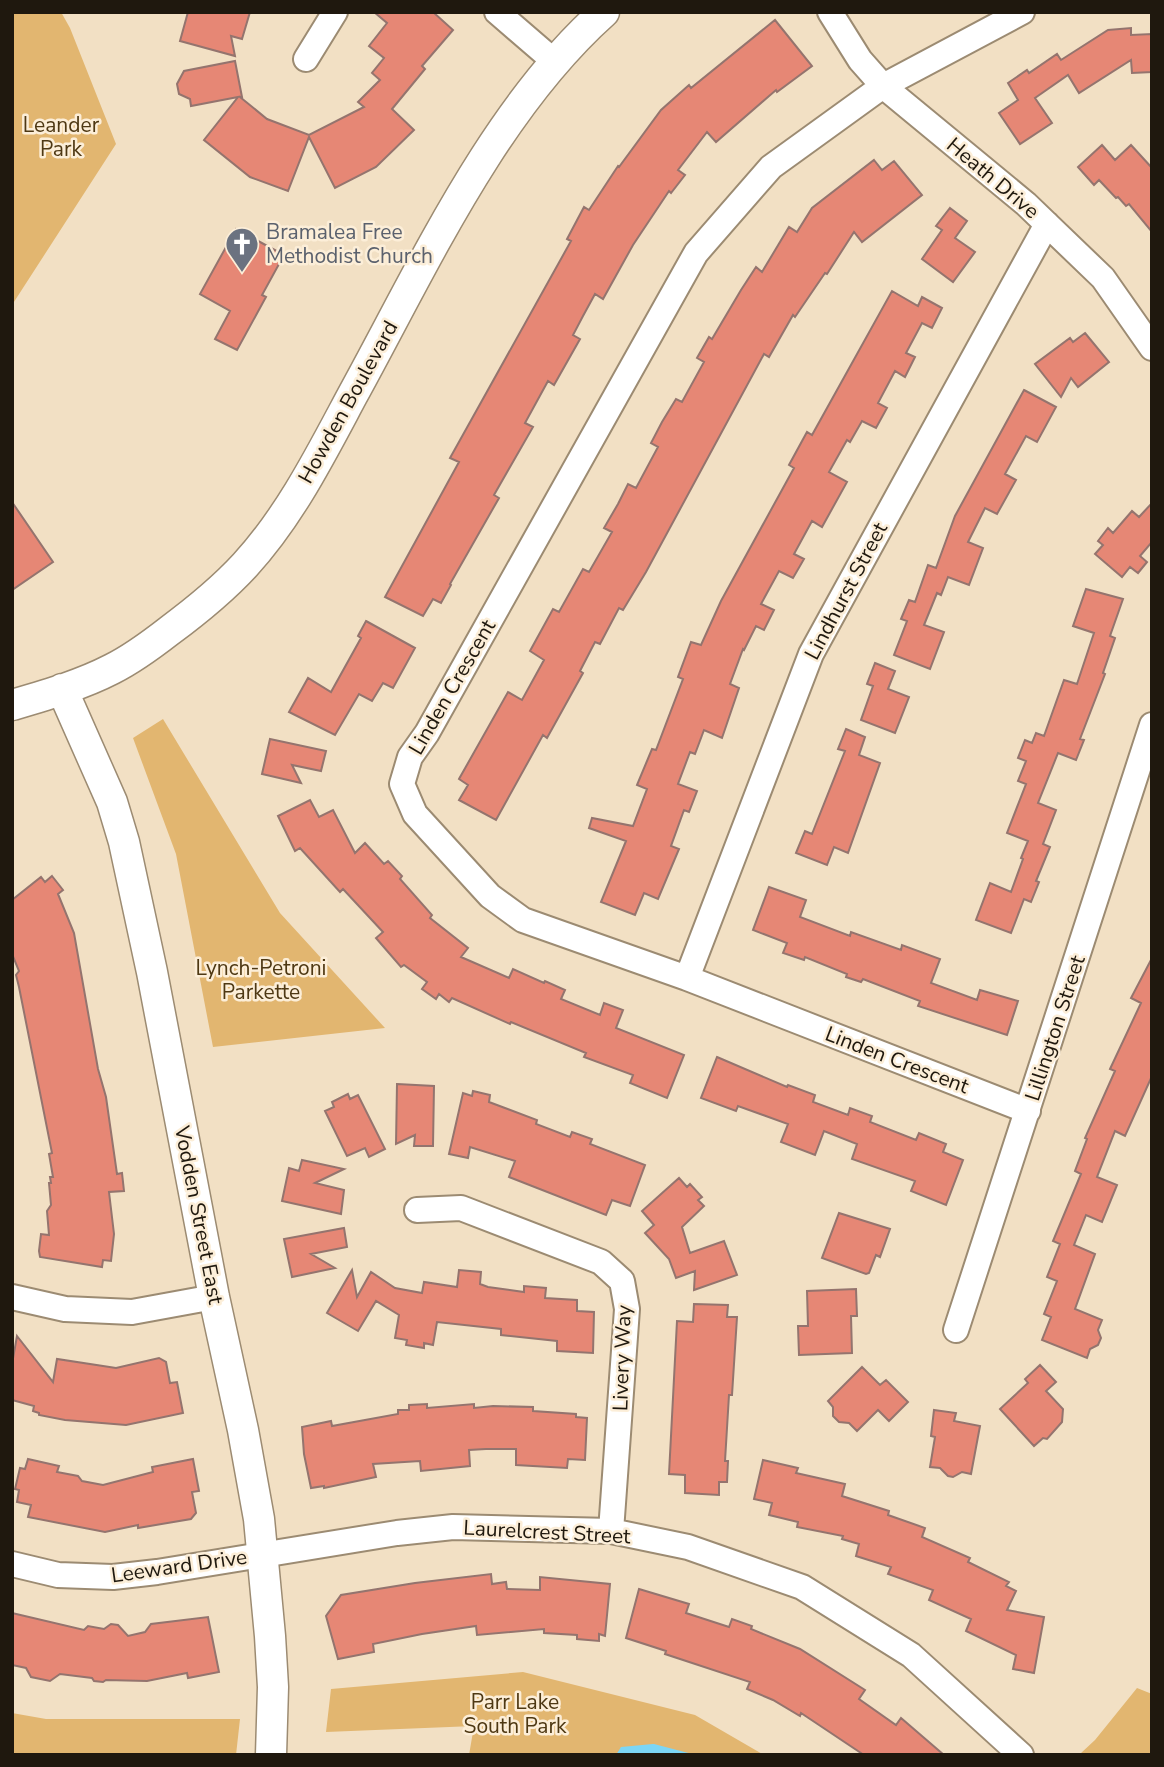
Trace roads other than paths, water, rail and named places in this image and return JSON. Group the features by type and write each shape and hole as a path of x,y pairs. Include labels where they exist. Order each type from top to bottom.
{"street":[{"path":"306,59 335,12"},
{"path":"498,12 555,62"},
{"name":"Howden Boulevard","path":"12,705 113,669 156,641 218,592 246,564 310,474 455,208 489,152 525,98 555,62 604,12"},
{"name":"Heath Drive","path":"830,12 860,60 883,86 1026,204 1103,278 1152,348"},
{"name":"Linden Crescent","path":"1022,12 883,86 771,167 696,253 427,733 410,757 402,784 415,814 490,896 523,920 687,978 1028,1111"},
{"name":"Lindhurst Street","path":"687,978 811,654 1047,224"},
{"name":"Vodden Street East","path":"62,689 102,778 124,842 243,1430 259,1519 273,1687 271,1755"},
{"name":"Lillington Street","path":"956,1331 1152,725"},
{"name":"Livery Way","path":"417,1210 461,1208 601,1262 622,1280 627,1309 611,1531"},
{"path":"12,1297 65,1309 132,1312 214,1297"},
{"name":"Laurelcrest Street","path":"262,1555 397,1533 453,1527 611,1531 688,1547 802,1587 911,1655 1021,1755"},
{"name":"Leeward Drive","path":"12,1564 58,1575 113,1577 262,1555"}],"water":[{"path":"653,1744 696,1755 616,1755 621,1747"}],"place":[{"name":"Bramalea Free Methodist Church","path":"242,274"}],"park label":[{"name":"Leander Park","path":"61,137"},
{"name":"Lynch-Petroni Parkette","path":"261,980"},
{"name":"Parr Lake South Park","path":"515,1714"}]}
